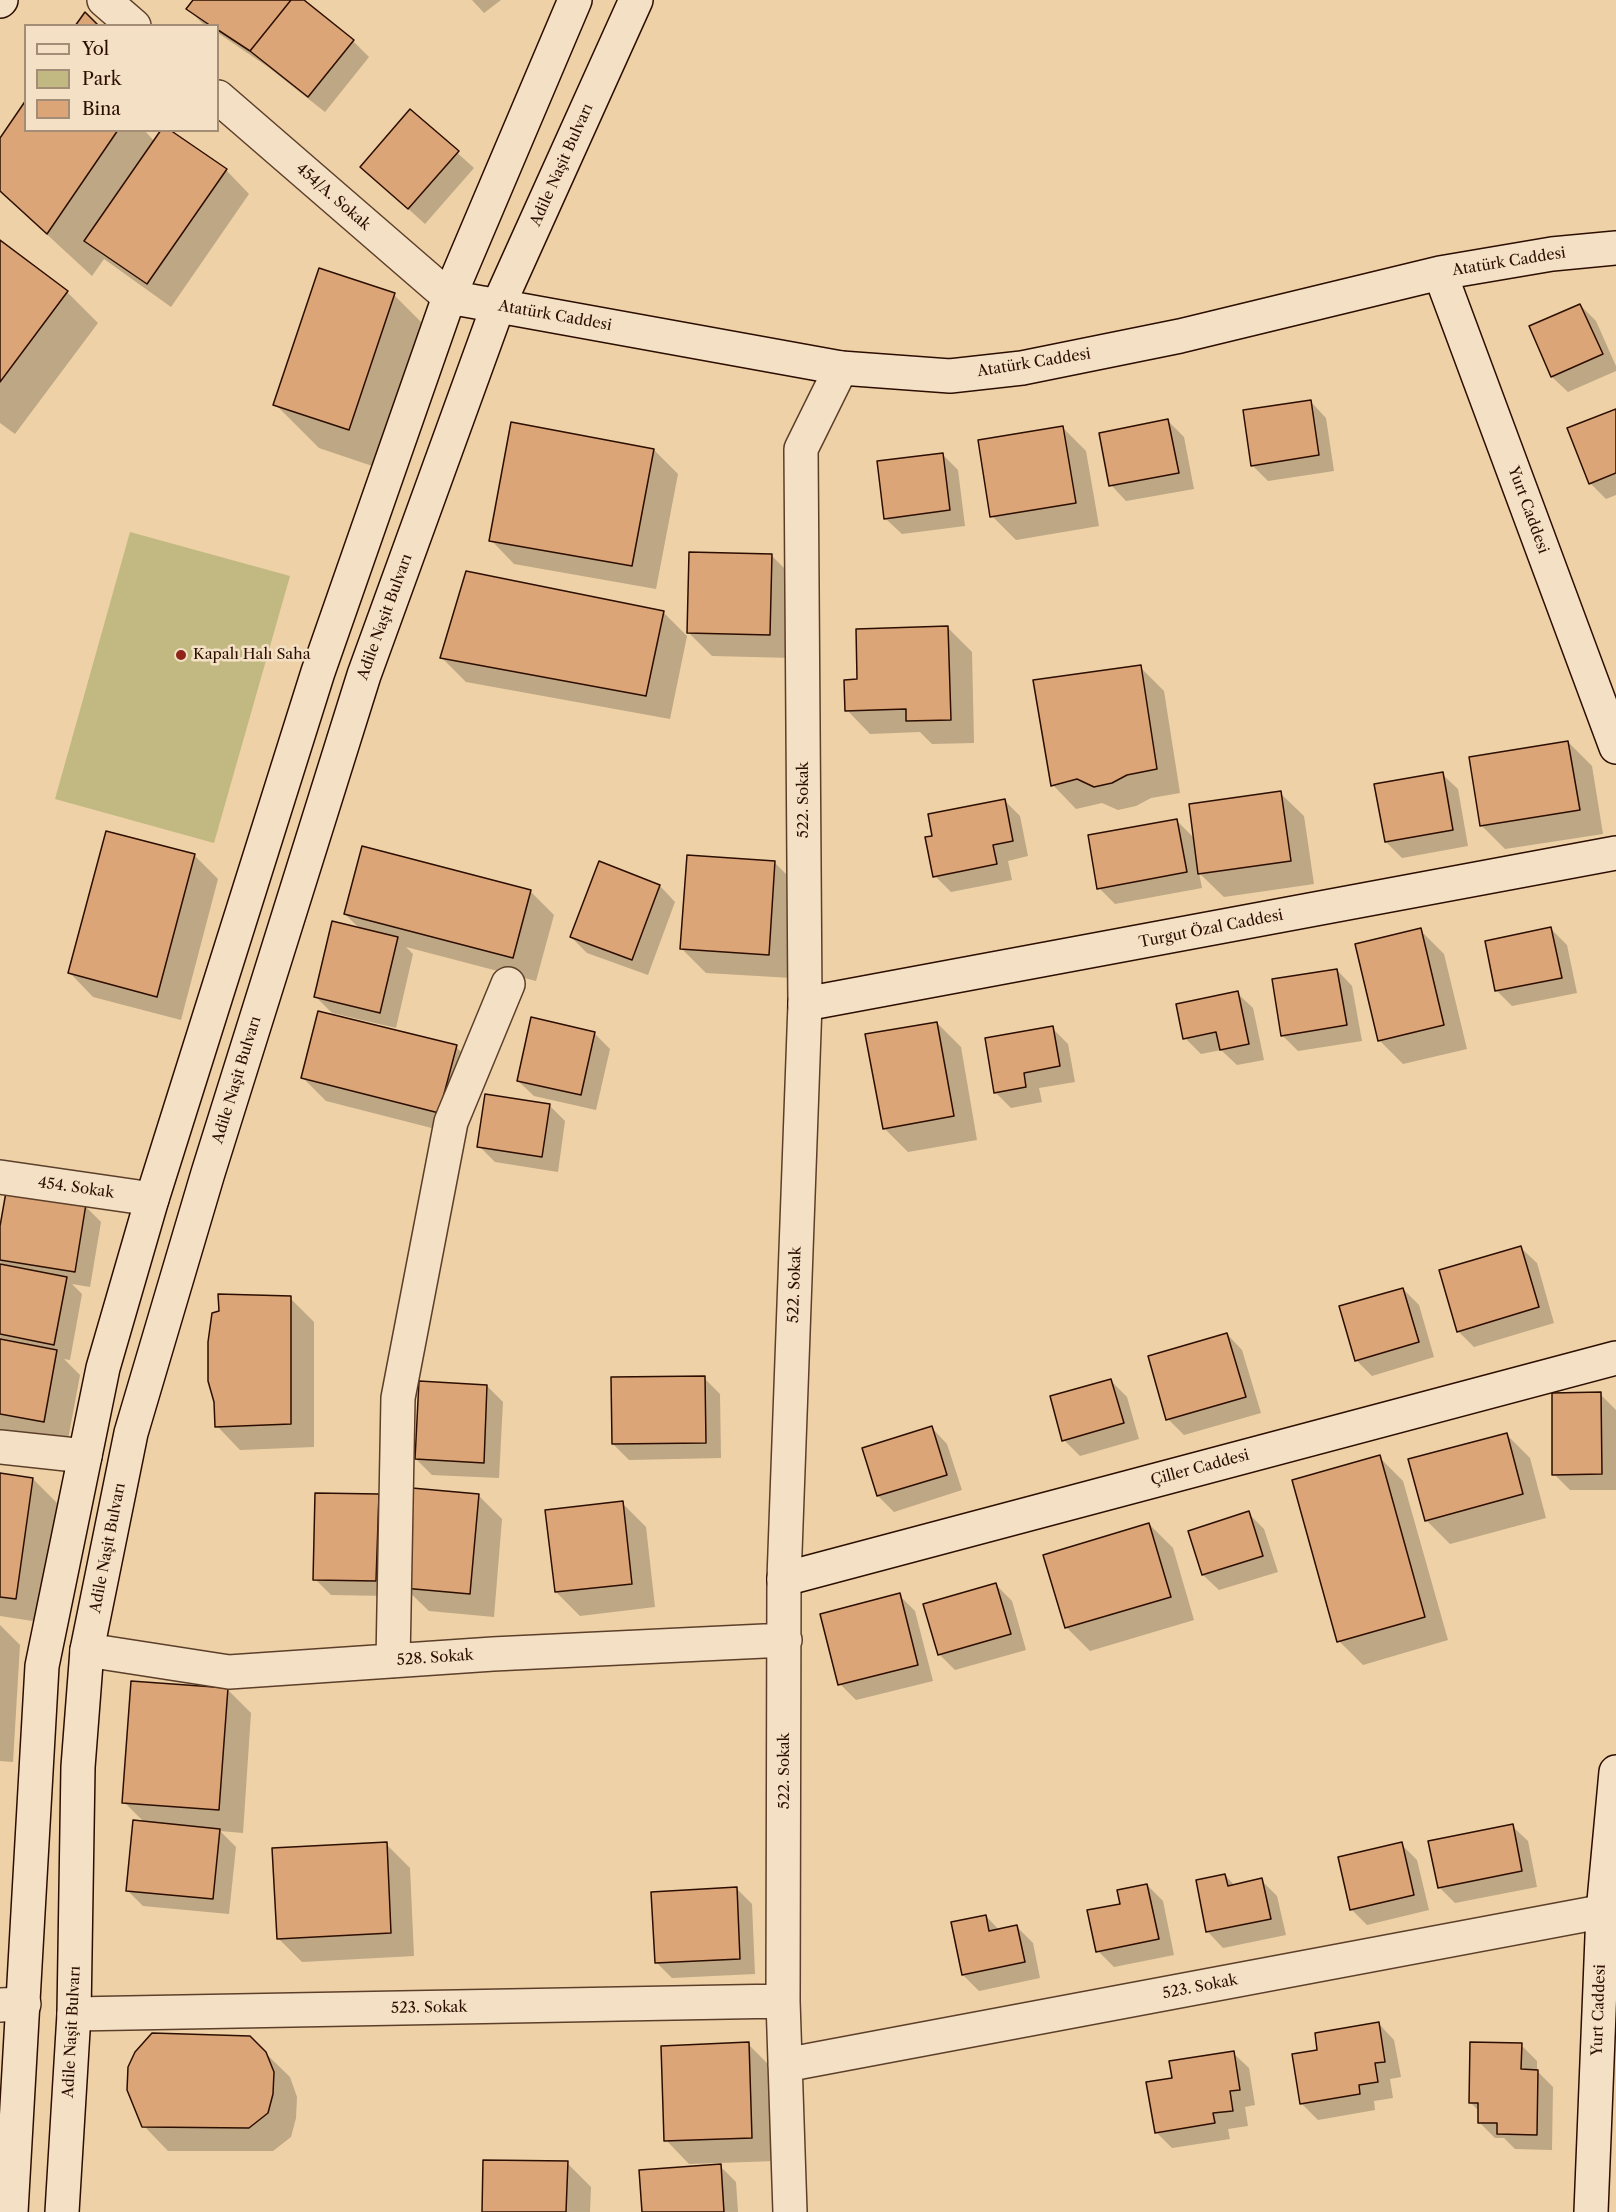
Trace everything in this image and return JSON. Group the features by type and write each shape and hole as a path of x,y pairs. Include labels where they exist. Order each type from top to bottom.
{"street":[{"path":"104,0 132,24"},
{"path":"11,2212 12,2005 42,1666 103,1368 152,1199 318,672 449,297 575,0"},
{"name":"Adile Naşit Bulvarı","path":"62,2212 74,2014 78,1767 87,1650 131,1433 208,1173 364,675 498,306 636,0"},
{"name":"454/A. Sokak","path":"219,99 449,297"},
{"name":"Atatürk Caddesi","path":"449,297 841,368 950,376 1022,368 1180,336 1440,273 1552,254 1616,248"},
{"name":"Yurt Caddesi","path":"1440,273 1616,747"},
{"name":"522. Sokak","path":"790,2212 783,2001 784,1579 806,1004 801,449 841,368"},
{"name":"Turgut Özal Caddesi","path":"806,1004 1616,853"},
{"path":"393,1661 398,1398 452,1122 508,984"},
{"name":"454. Sokak","path":"0,1177 152,1199"},
{"name":"Çiller Caddesi","path":"784,1579 1616,1358"},
{"path":"0,1447 85,1456"},
{"name":"528. Sokak","path":"87,1650 229,1672 493,1654 785,1640"},
{"name":"Yurt Caddesi","path":"1592,2212 1616,1772"},
{"name":"523. Sokak","path":"785,2065 1610,1911"},
{"name":"523. Sokak","path":"74,2014 783,2001"}],"green space":[{"name":"Kapalı Halı Saha","path":"130,532 290,576 214,843 55,799"}],"building":[{"path":"193,0 291,0 250,51 219,31 219,24 208,24 186,9"},
{"path":"291,0 304,0 354,40 308,97 250,51"},
{"path":"85,12 97,24 76,24"},
{"path":"24,103 24,132 117,132 47,234 0,191 0,138"},
{"path":"410,109 459,151 408,209 360,167"},
{"path":"160,132 173,132 227,169 147,284 84,241"},
{"path":"0,240 68,291 0,382"},
{"path":"319,268 395,293 349,430 273,405"},
{"path":"1580,304 1603,354 1551,377 1529,326"},
{"path":"1311,400 1319,455 1251,466 1243,410"},
{"path":"1616,409 1616,473 1589,484 1567,428"},
{"path":"1168,419 1179,473 1109,486 1099,433"},
{"path":"511,422 654,449 632,566 489,541"},
{"path":"1063,426 1076,503 990,517 978,440"},
{"path":"943,453 950,510 884,519 877,461"},
{"path":"689,552 772,554 770,635 687,633"},
{"path":"466,571 664,611 646,696 440,658"},
{"path":"948,626 951,720 906,721 906,709 845,711 844,680 857,679 856,629"},
{"path":"1141,665 1157,769 1127,775 1112,783 1094,787 1077,779 1051,786 1033,680"},
{"path":"1568,741 1580,810 1480,826 1469,757"},
{"path":"1443,772 1453,830 1385,842 1374,784"},
{"path":"1281,791 1291,861 1198,874 1189,804"},
{"path":"1005,799 1013,841 993,845 997,864 933,877 925,837 932,836 928,814"},
{"path":"1177,819 1187,872 1097,889 1088,835"},
{"path":"106,831 195,854 157,997 68,973"},
{"path":"362,846 531,890 513,958 344,914"},
{"path":"687,855 775,861 769,955 680,949"},
{"path":"599,861 660,885 632,960 570,937"},
{"path":"332,921 398,937 380,1013 314,997"},
{"path":"1551,927 1562,978 1495,991 1485,941"},
{"path":"1421,928 1444,1025 1378,1041 1355,944"},
{"path":"1337,969 1347,1025 1281,1036 1272,979"},
{"path":"1238,991 1249,1044 1220,1050 1216,1032 1183,1039 1176,1004"},
{"path":"318,1011 457,1045 439,1113 301,1078"},
{"path":"531,1017 595,1032 581,1095 517,1081"},
{"path":"937,1022 954,1116 883,1129 865,1034"},
{"path":"1053,1026 1060,1066 1024,1073 1026,1087 994,1093 985,1038"},
{"path":"485,1094 550,1104 542,1157 477,1147"},
{"path":"6,1192 86,1204 75,1272 0,1260 0,1226"},
{"path":"1521,1246 1539,1307 1457,1332 1439,1270"},
{"path":"0,1264 67,1277 54,1345 0,1334"},
{"path":"1403,1288 1419,1342 1355,1361 1339,1306"},
{"path":"218,1294 291,1296 291,1424 215,1427 214,1402 208,1381 208,1342 212,1313 219,1311"},
{"path":"1227,1333 1246,1397 1166,1420 1148,1356"},
{"path":"0,1339 57,1350 44,1422 0,1414"},
{"path":"705,1376 706,1443 612,1444 611,1377"},
{"path":"1111,1379 1124,1423 1062,1441 1050,1396"},
{"path":"419,1381 487,1385 484,1463 415,1459"},
{"path":"1601,1392 1602,1474 1552,1475 1552,1393"},
{"path":"932,1426 947,1475 877,1496 862,1448"},
{"path":"1507,1433 1523,1494 1425,1521 1408,1459"},
{"path":"1380,1455 1425,1617 1337,1642 1292,1480"},
{"path":"0,1473 33,1478 16,1599 0,1597"},
{"path":"412,1488 479,1494 470,1594 403,1588"},
{"path":"315,1493 379,1494 376,1581 313,1580"},
{"path":"623,1501 632,1584 555,1592 545,1510"},
{"path":"1249,1511 1263,1556 1202,1575 1188,1531"},
{"path":"1149,1523 1171,1597 1065,1628 1043,1555"},
{"path":"996,1583 1011,1634 938,1655 923,1604"},
{"path":"900,1593 918,1665 838,1685 820,1614"},
{"path":"131,1681 228,1688 219,1810 122,1803"},
{"path":"133,1820 220,1829 213,1899 126,1891"},
{"path":"1513,1824 1522,1871 1438,1888 1428,1841"},
{"path":"387,1842 391,1933 277,1939 272,1848"},
{"path":"1402,1842 1414,1895 1350,1910 1338,1857"},
{"path":"1225,1874 1228,1886 1262,1878 1271,1919 1206,1932 1196,1880"},
{"path":"1147,1884 1159,1939 1096,1952 1087,1910 1120,1904 1117,1890"},
{"path":"737,1887 740,1959 655,1963 651,1892"},
{"path":"986,1915 989,1931 1017,1925 1025,1962 962,1975 951,1922"},
{"path":"1379,2022 1385,2062 1375,2063 1378,2082 1359,2085 1360,2094 1300,2104 1292,2054 1317,2050 1315,2033"},
{"path":"152,2033 250,2036 266,2052 274,2072 273,2094 268,2113 249,2128 142,2127 127,2090 128,2067 135,2052"},
{"path":"749,2042 752,2138 664,2141 661,2046"},
{"path":"1470,2042 1522,2043 1521,2069 1538,2070 1537,2135 1497,2134 1497,2123 1478,2123 1478,2103 1469,2103"},
{"path":"1234,2051 1240,2090 1230,2091 1233,2111 1213,2113 1215,2123 1155,2133 1146,2082 1172,2078 1169,2061"},
{"path":"483,2160 568,2161 566,2212 482,2212"},
{"path":"721,2164 724,2212 642,2212 639,2170"}],"place":[{"name":"Kapalı Halı Saha","path":"181,655"}]}
